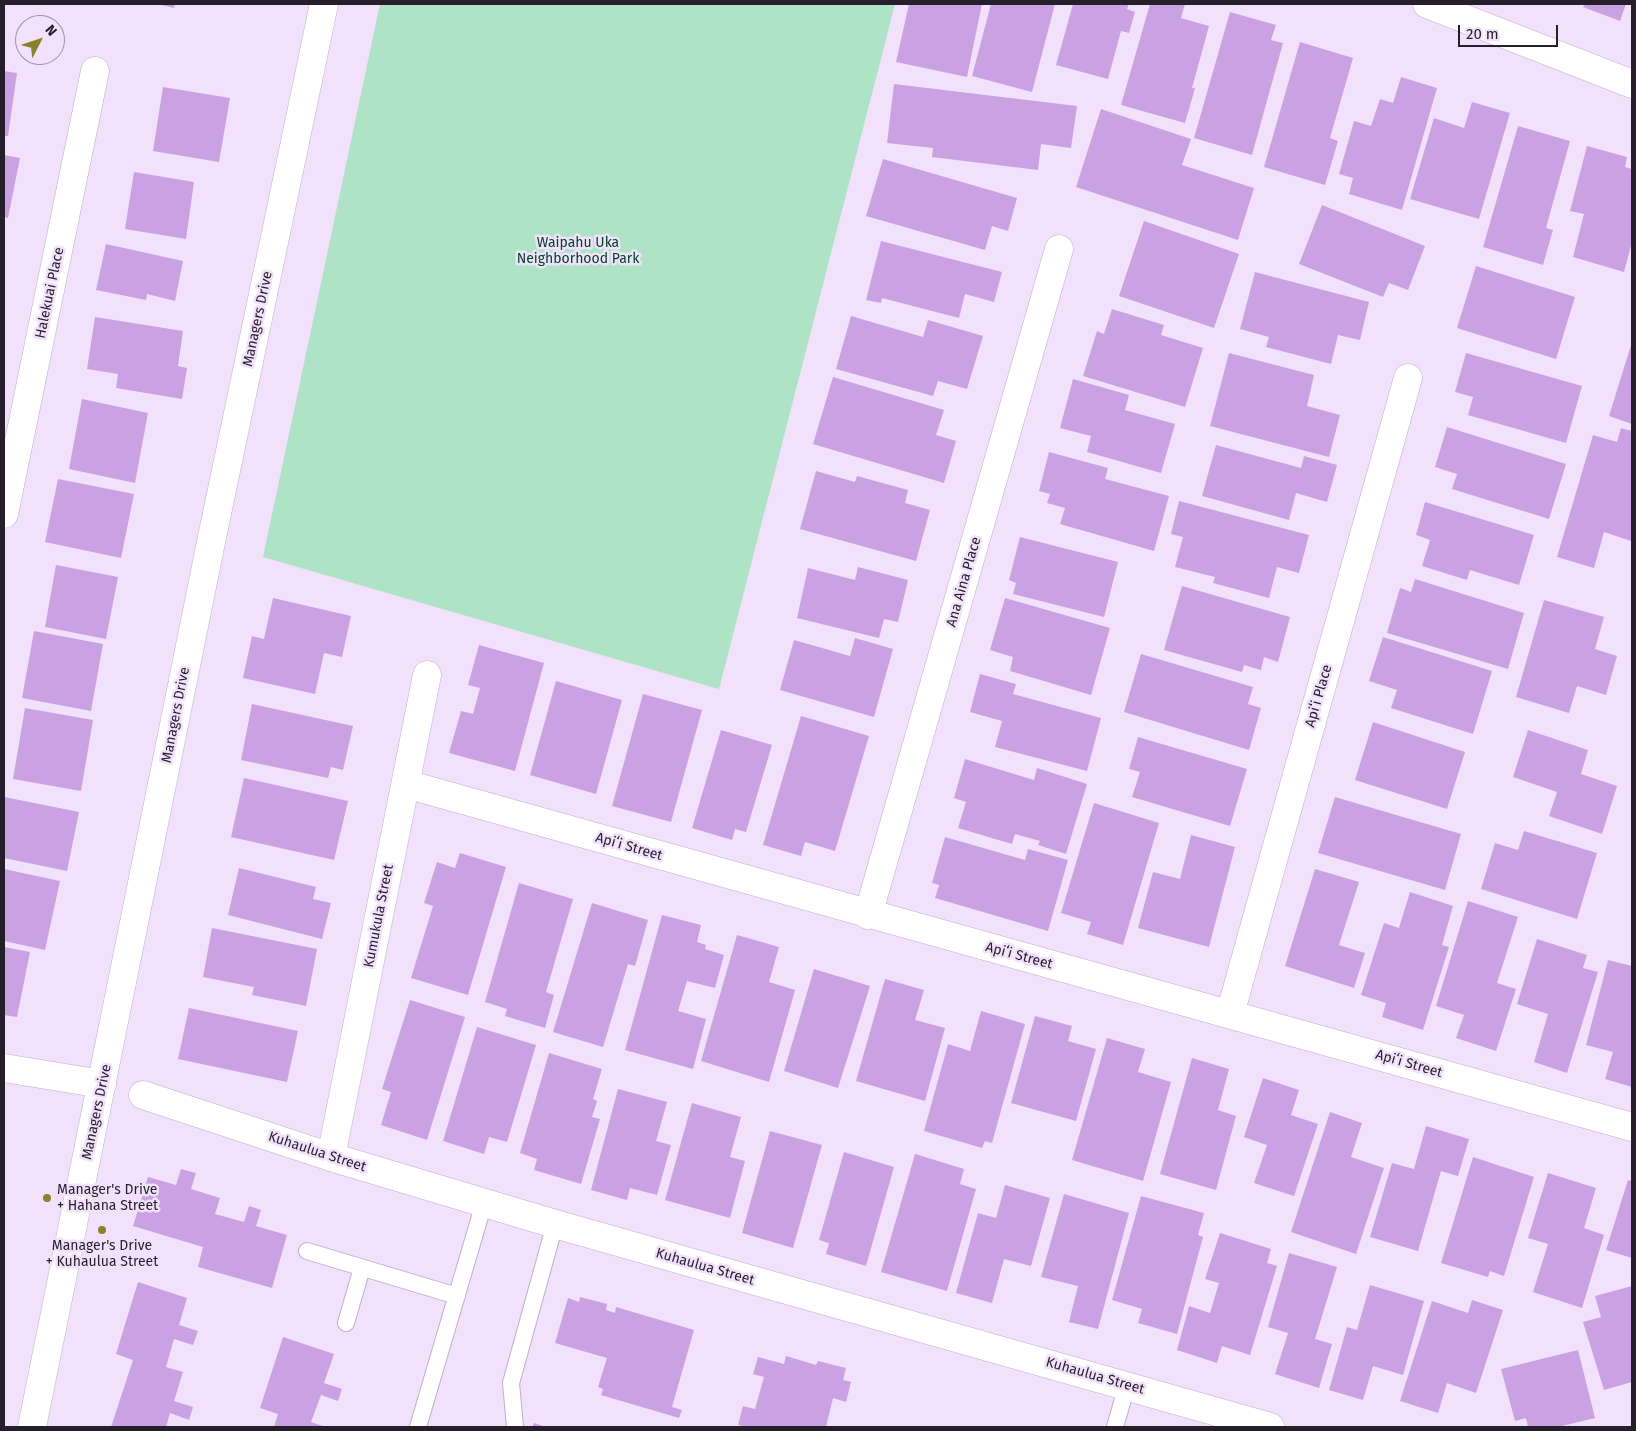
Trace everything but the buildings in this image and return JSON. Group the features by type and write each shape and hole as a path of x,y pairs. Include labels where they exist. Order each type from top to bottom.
{"street":[{"name":"Managers Drive","path":"32,1427 209,552 324,4"},
{"path":"1427,4 1632,84"},
{"name":"Halekuai Place","path":"4,514 95,71"},
{"name":"Ana Aina Place","path":"868,915 1059,249"},
{"name":"Apiʻi Place","path":"1230,1014 1408,378"},
{"name":"Kumukula Street","path":"331,1157 427,675"},
{"name":"Apiʻi Street","path":"406,784 868,915 1632,1127"},
{"path":"4,1068 102,1084"},
{"name":"Kuhaulua Street","path":"143,1095 331,1157 555,1224 1270,1427"}],"lane":[{"path":"418,1427 484,1203"},
{"path":"515,1427 511,1384 555,1224"},
{"path":"307,1251 457,1296"},
{"path":"346,1322 362,1268"},
{"path":"1115,1427 1127,1385"}],"green space":[{"name":"Waipahu Uka Neighborhood Park","path":"380,4 895,4 719,689 263,557"}],"place":[{"name":"Manager's Drive + Hahana Street","path":"47,1198"},
{"name":"Manager's Drive + Kuhaulua Street","path":"102,1230"}]}
